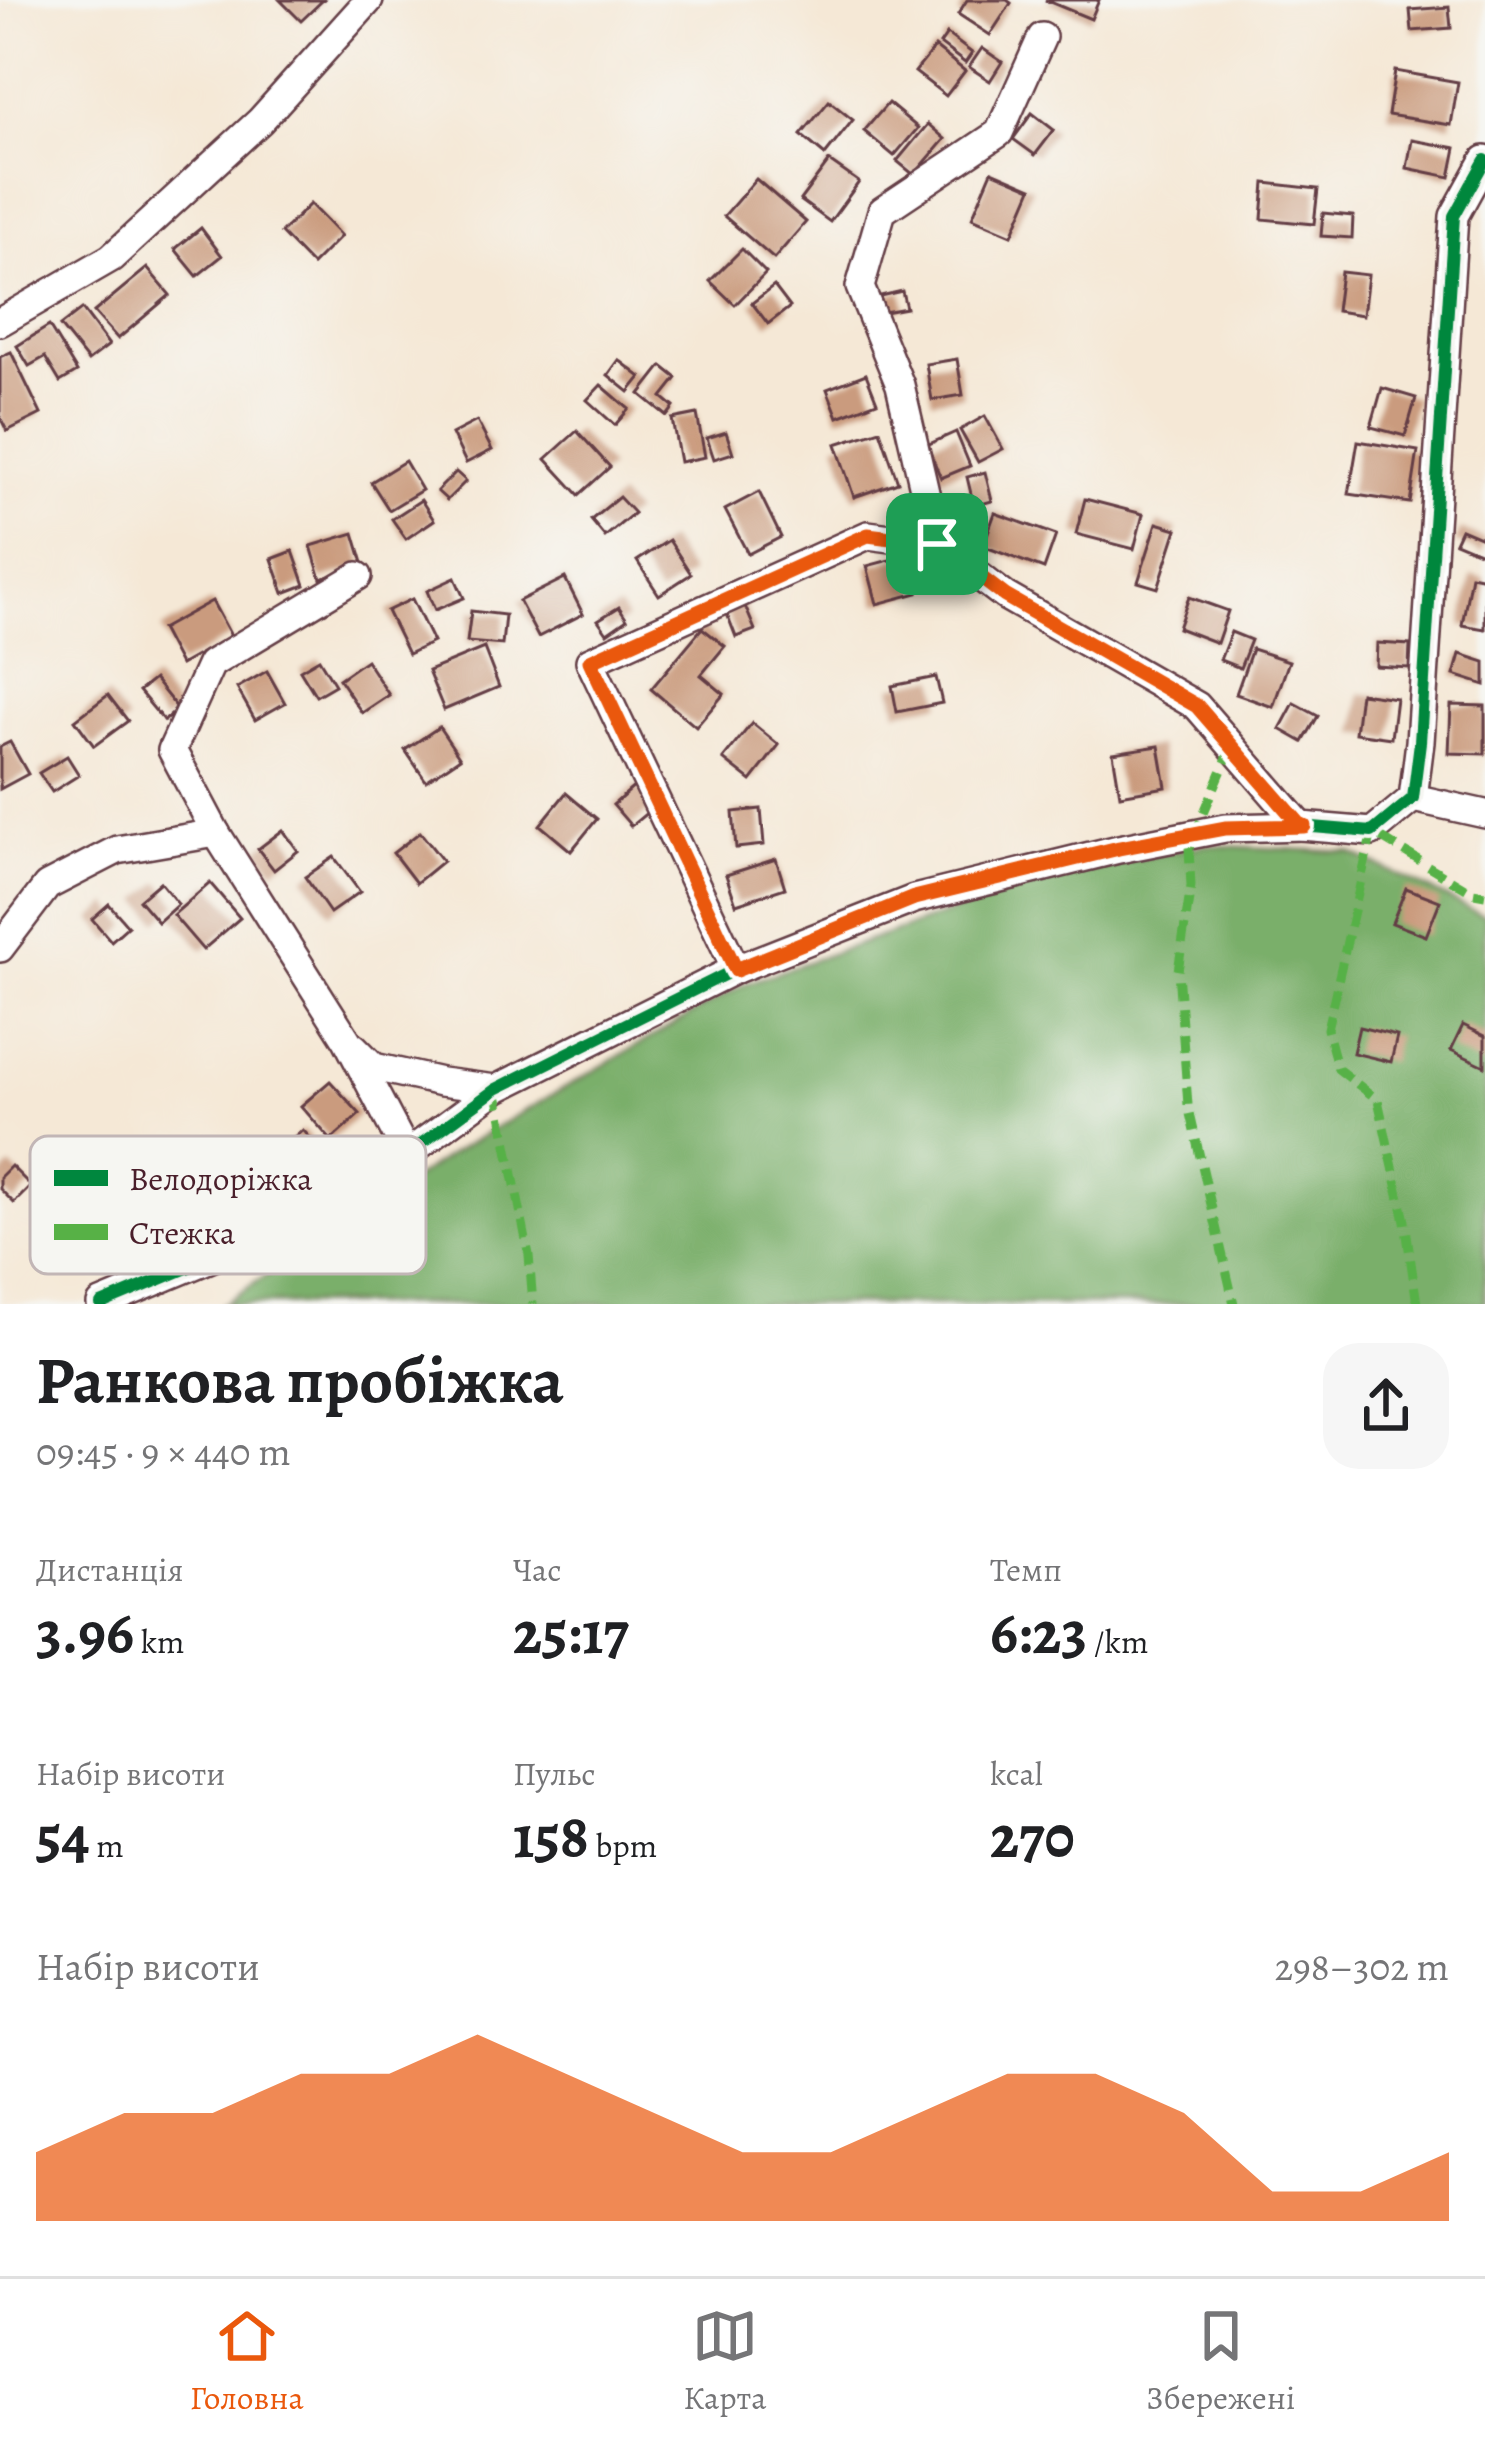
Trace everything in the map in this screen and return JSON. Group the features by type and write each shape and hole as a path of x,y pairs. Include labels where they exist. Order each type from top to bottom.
{"street":[{"path":"0,322 112,258 260,121 368,0"},
{"path":"937,544 900,385 860,287 882,211 999,133 1042,38"},
{"path":"426,1140 496,1089 736,970 914,898 1119,848 1225,828 1304,826 1372,832 1413,798 1454,216 1485,160"},
{"path":"736,970 590,661 868,535 937,544 1005,596 1197,706 1304,826"},
{"path":"358,576 211,664 172,750 216,832 347,1040 397,1136"},
{"path":"1413,798 1485,814"},
{"path":"0,948 47,886 118,850 216,832"},
{"path":"347,1040 374,1067 496,1089"},
{"path":"101,1304 173,1274"}],"green space":[{"path":"1205,845 1349,852 1485,916 1485,1304 223,1304 269,1274 426,1274 426,1170 457,1150 744,984 1060,874"}],"building":[{"path":"280,0 323,0 301,21"},
{"path":"967,0 1011,3 990,35 958,14"},
{"path":"1045,0 1099,0 1091,19"},
{"path":"1449,7 1451,28 1412,31 1410,10"},
{"path":"947,34 972,53 965,63 940,44"},
{"path":"935,47 965,71 946,96 915,72"},
{"path":"982,48 1002,62 990,81 969,67"},
{"path":"1395,71 1458,82 1451,125 1388,115"},
{"path":"829,101 853,120 825,155 801,135"},
{"path":"888,103 918,128 894,156 864,131"},
{"path":"1032,113 1054,130 1035,155 1013,139"},
{"path":"928,124 945,139 914,175 897,161"},
{"path":"1412,140 1456,148 1450,177 1407,168"},
{"path":"829,161 859,182 830,222 800,200"},
{"path":"992,171 1032,188 1012,235 972,218"},
{"path":"756,179 806,222 774,259 724,216"},
{"path":"1265,183 1318,189 1314,224 1262,219"},
{"path":"310,204 341,236 312,265 281,233"},
{"path":"1323,213 1353,216 1352,238 1321,236"},
{"path":"201,228 222,256 197,276 175,249"},
{"path":"742,249 766,273 735,305 710,281"},
{"path":"147,268 170,295 118,339 94,312"},
{"path":"1341,272 1368,275 1363,315 1336,311"},
{"path":"774,286 790,307 768,324 752,303"},
{"path":"902,291 906,308 884,312 880,296"},
{"path":"82,309 109,345 88,361 60,326"},
{"path":"49,326 77,372 60,382 45,357 29,366 17,346"},
{"path":"11,352 41,414 7,431 0,417 0,357"},
{"path":"957,359 963,395 932,400 926,364"},
{"path":"619,360 641,377 629,392 608,375"},
{"path":"662,366 677,378 662,397 674,407 667,416 640,394"},
{"path":"866,374 877,402 838,417 827,389"},
{"path":"601,385 629,409 615,425 587,400"},
{"path":"1382,388 1416,398 1405,436 1371,427"},
{"path":"697,414 705,457 680,462 672,419"},
{"path":"985,416 1003,449 978,462 960,430"},
{"path":"477,421 492,450 466,463 452,434"},
{"path":"880,430 898,482 854,497 836,444"},
{"path":"577,431 610,467 579,495 546,459"},
{"path":"726,432 733,453 714,459 707,438"},
{"path":"956,432 970,466 941,478 927,445"},
{"path":"1358,441 1418,451 1410,503 1349,494"},
{"path":"405,461 422,490 389,510 371,482"},
{"path":"456,472 466,481 447,500 437,491"},
{"path":"985,472 992,501 974,506 967,477"},
{"path":"759,492 781,537 748,554 725,510"},
{"path":"619,497 634,513 605,537 591,520"},
{"path":"1085,499 1143,514 1134,549 1076,534"},
{"path":"421,500 434,520 406,539 392,519"},
{"path":"995,513 1056,535 1044,569 983,546"},
{"path":"1157,523 1177,529 1158,588 1138,582"},
{"path":"1461,529 1485,539 1481,553 1455,542"},
{"path":"354,533 364,566 321,579 311,546"},
{"path":"669,540 691,574 659,595 637,561"},
{"path":"293,551 305,585 284,593 272,559"},
{"path":"908,555 918,593 877,604 867,566"},
{"path":"1471,575 1485,578 1485,629 1462,625"},
{"path":"455,578 464,598 435,610 427,591"},
{"path":"565,578 583,614 538,637 519,601"},
{"path":"1189,597 1228,611 1217,643 1178,628"},
{"path":"412,599 433,642 408,654 387,611"},
{"path":"742,599 755,630 736,637 724,606"},
{"path":"212,601 231,636 180,665 161,629"},
{"path":"619,607 627,619 607,633 598,620"},
{"path":"471,611 505,615 502,645 467,642"},
{"path":"702,628 725,646 701,675 724,694 696,727 651,689"},
{"path":"1231,632 1251,640 1240,668 1220,660"},
{"path":"1377,643 1410,645 1409,668 1376,666"},
{"path":"484,648 499,687 444,710 428,671"},
{"path":"1252,649 1289,661 1273,707 1236,694"},
{"path":"1460,654 1485,662 1485,685 1454,675"},
{"path":"319,659 335,685 316,696 300,670"},
{"path":"366,660 389,695 362,713 339,679"},
{"path":"267,671 285,703 255,720 237,688"},
{"path":"936,677 942,703 897,712 892,686"},
{"path":"154,679 178,709 164,721 139,691"},
{"path":"1360,693 1396,698 1391,738 1355,733"},
{"path":"108,695 128,721 94,746 75,720"},
{"path":"1294,703 1318,716 1303,742 1280,729"},
{"path":"1451,705 1485,706 1485,754 1449,753"},
{"path":"752,723 779,745 751,781 723,759"},
{"path":"439,727 460,758 426,781 405,750"},
{"path":"10,742 28,774 0,789 0,747"},
{"path":"1159,746 1166,787 1120,795 1113,753"},
{"path":"67,756 79,775 52,792 39,773"},
{"path":"636,785 654,807 631,826 613,805"},
{"path":"566,793 597,819 571,851 540,825"},
{"path":"761,809 764,845 736,848 733,812"},
{"path":"283,830 298,851 274,870 258,849"},
{"path":"420,832 443,861 416,883 393,853"},
{"path":"334,857 360,892 330,913 305,877"},
{"path":"776,859 785,888 736,904 726,875"},
{"path":"160,882 178,904 158,922 139,900"},
{"path":"210,883 240,918 203,950 173,915"},
{"path":"1406,888 1440,901 1426,936 1392,923"},
{"path":"109,904 128,926 111,941 92,919"},
{"path":"1463,1025 1485,1036 1485,1066 1451,1050"},
{"path":"1359,1027 1397,1036 1391,1062 1353,1053"},
{"path":"330,1081 360,1114 335,1136 327,1136 301,1106"},
{"path":"11,1166 30,1187 14,1203 0,1189 0,1177"}],"marked path":[{"path":"1232,746 1189,848 1191,886 1178,971 1188,1105 1234,1304"},
{"path":"1417,1304 1405,1221 1378,1100 1338,1069 1327,1029 1372,832 1473,893 1485,895"},
{"path":"496,1089 529,1255 533,1304"}],"cycle path":[{"path":"736,969 590,661 868,535 937,544 1005,596 1197,706 1301,826 1372,832 1413,798 1454,216 1485,160"},
{"path":"426,1140 496,1089 736,969 914,899 1225,828 1304,826"},
{"path":"101,1304 173,1274"}],"route":[{"path":"868,535 937,544 1005,596 1197,706 1304,826 1225,828 1119,848 914,898 736,970 590,661 868,535"}]}
